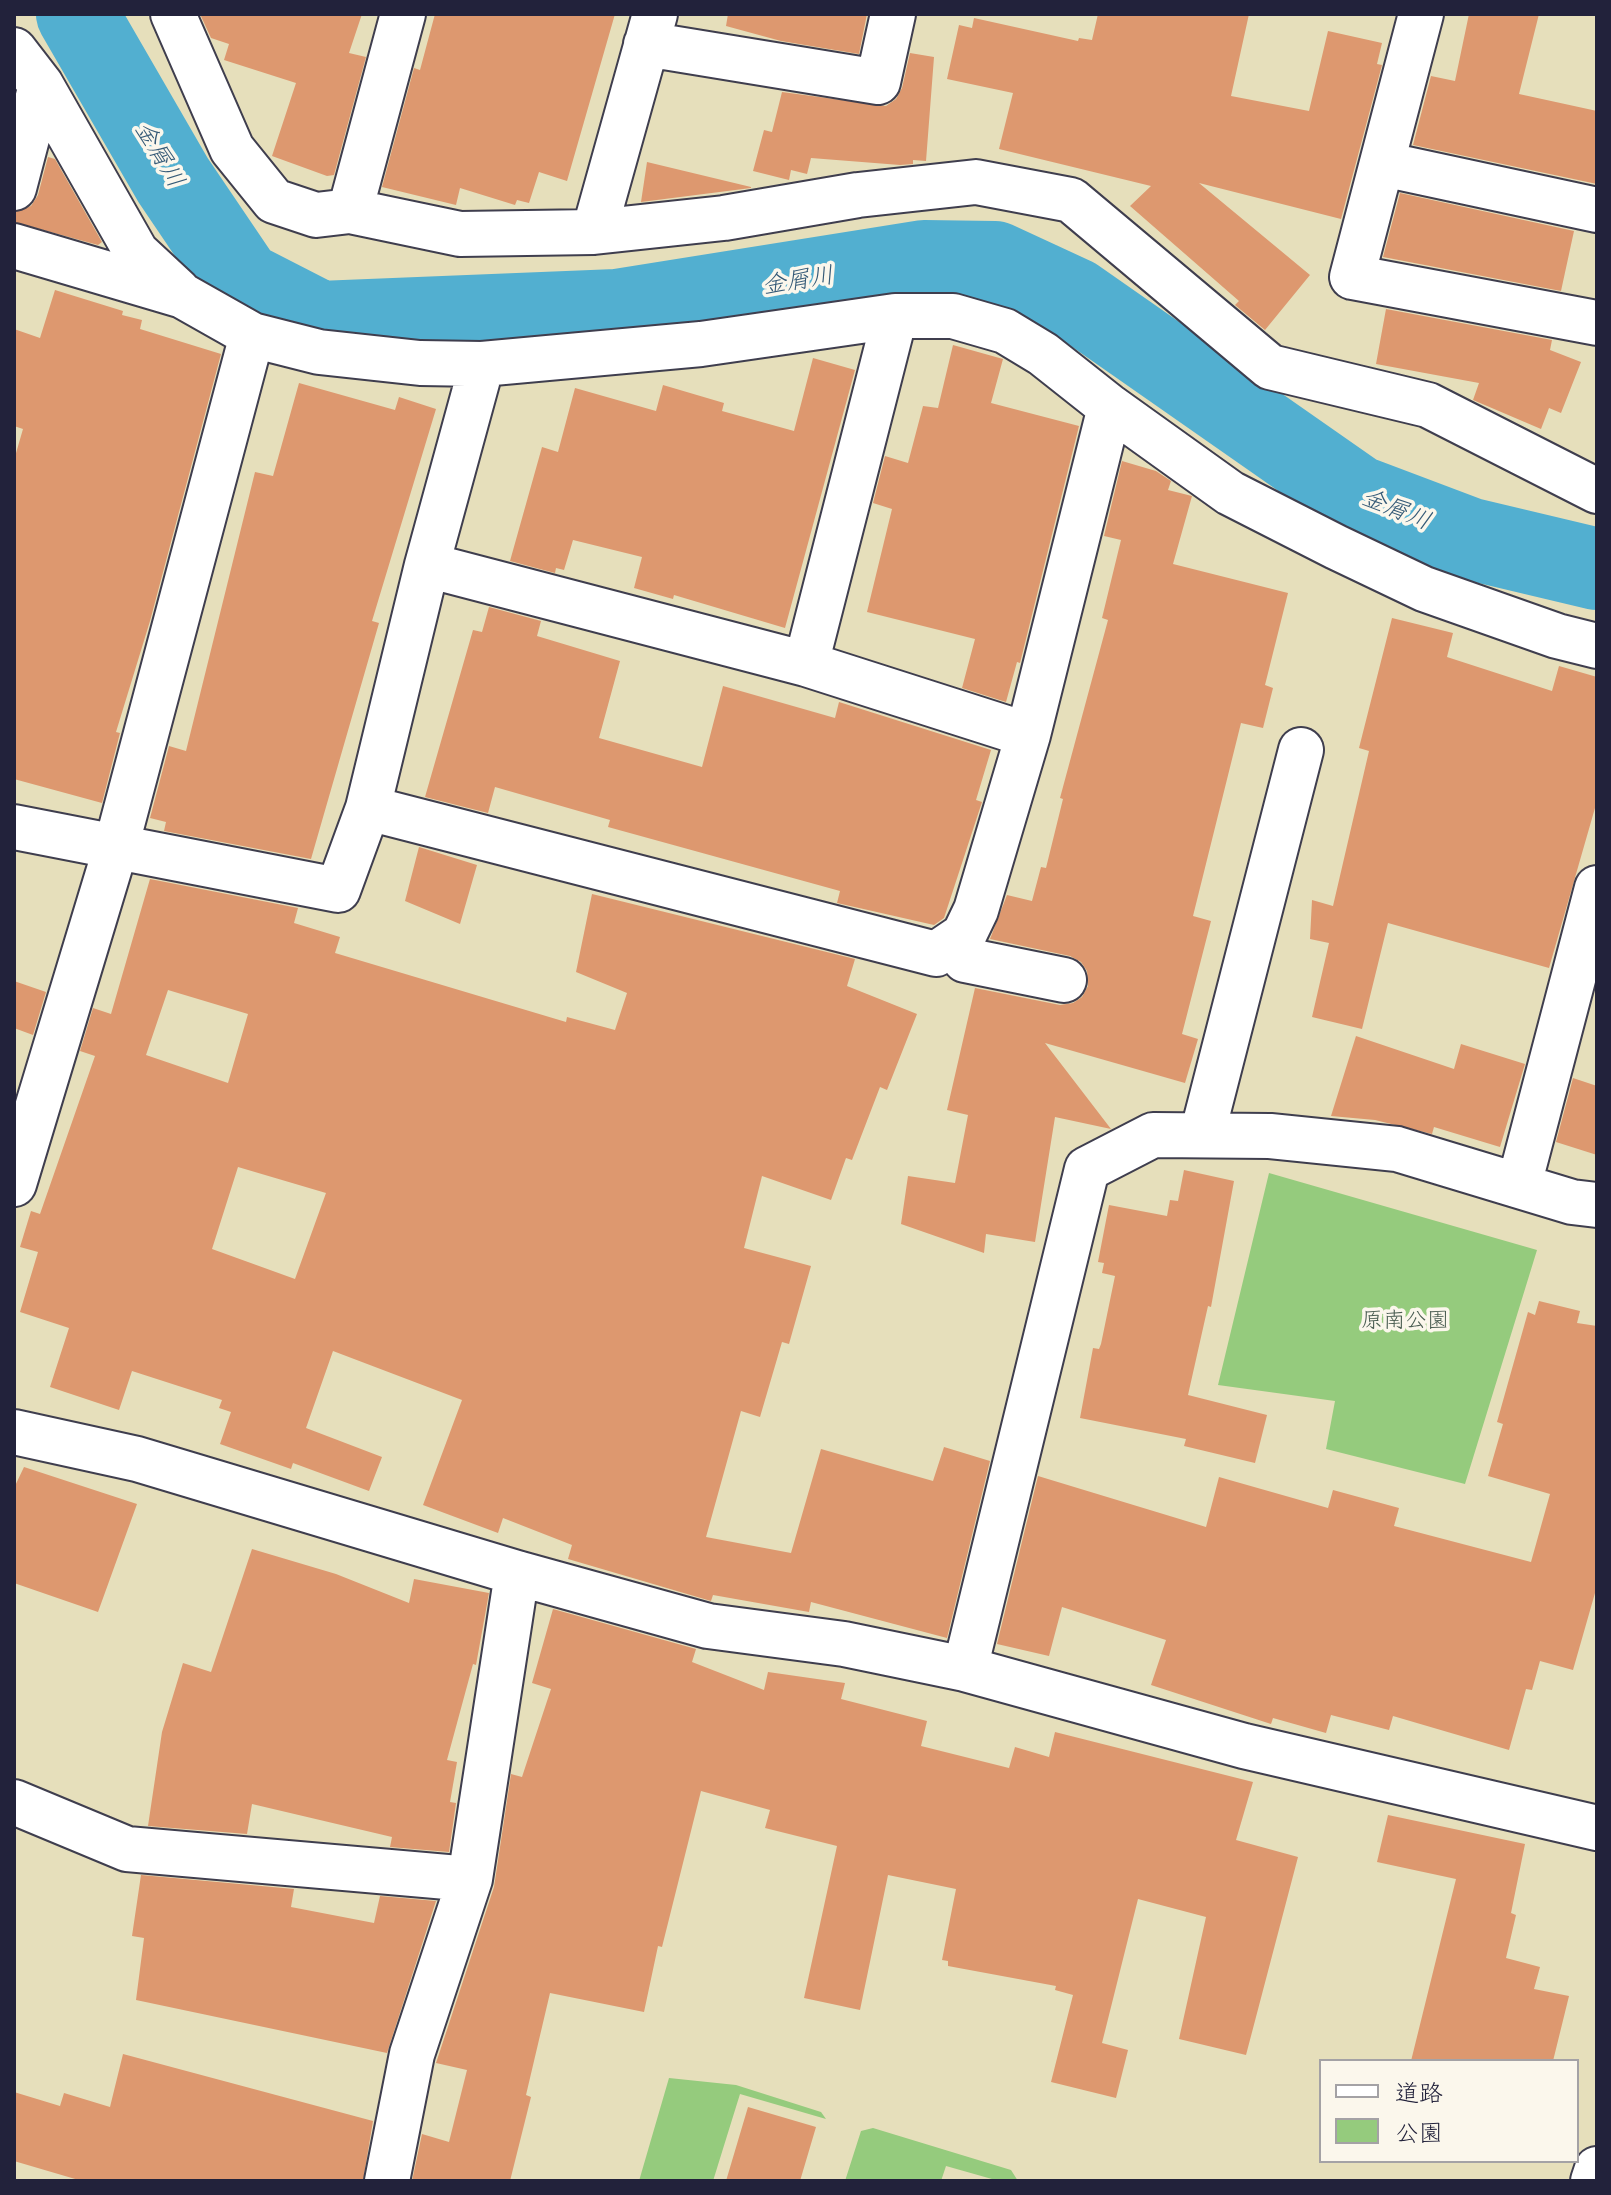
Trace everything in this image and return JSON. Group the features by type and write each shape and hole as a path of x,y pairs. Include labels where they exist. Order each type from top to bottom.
{"street":[{"path":"173,14 232,149 274,201 316,215 350,211 460,234 594,232 724,218 858,195 976,182 1071,200 1270,367 1428,405 1597,491"},
{"path":"350,211 403,14"},
{"path":"594,232 650,29 878,82 893,14"},
{"path":"1421,14 1352,277 1597,323"},
{"path":"14,50 41,85 136,252 183,296"},
{"path":"14,188 41,85"},
{"path":"1383,164 1597,210"},
{"path":"14,246 183,296 252,335 319,352 420,363 482,364 701,344 895,316 953,316 1005,331 1043,354 1110,407 1230,493 1424,589 1557,636 1597,646"},
{"path":"806,664 895,316"},
{"path":"14,1184 116,847 252,335"},
{"path":"14,827 338,890 368,808 427,565 482,364"},
{"path":"368,808 936,954 964,935 976,910 1028,735 1110,407"},
{"path":"427,565 806,664 1028,735"},
{"path":"1202,1135 1301,750"},
{"path":"1519,1185 1597,888"},
{"path":"951,944 965,960 1064,980"},
{"path":"965,1669 1087,1169 1153,1135 1270,1136 1397,1149 1597,1205"},
{"path":"14,1432 137,1459 517,1573 708,1626 844,1644 965,1669 1244,1746 1597,1828"},
{"path":"387,2181 412,2054 470,1879 517,1573"},
{"path":"14,1802 127,1849 470,1879"},
{"path":"1593,2181 1597,2169"}],"green space":[{"name":"原南公園","path":"1269,1173 1537,1250 1465,1484 1326,1449 1335,1401 1218,1385"},
{"path":"669,2078 736,2085 821,2112 826,2119 740,2094 713,2181 639,2181"},
{"path":"873,2128 1011,2170 1018,2181 999,2181 946,2166 941,2181 845,2181 861,2131"}],"building":[{"path":"200,14 362,14 349,53 366,57 334,175 327,176 272,156 296,83 224,60 229,44 211,38"},
{"path":"435,14 615,14 567,181 539,172 529,203 517,200 515,205 460,188 456,205 382,187 414,68 420,70"},
{"path":"728,14 867,14 859,54 781,41 726,26"},
{"path":"1098,14 1249,14 1231,96 1309,111 1328,31 1382,43 1377,64 1382,65 1341,219 1199,183 1310,275 1265,330 1235,305 1239,301 1130,206 1151,186 999,149 1013,93 947,79 959,25 972,28 974,18 1078,41 1079,38 1092,40"},
{"path":"1469,14 1539,14 1519,94 1597,111 1597,184 1413,145 1431,76 1455,81"},
{"path":"910,53 934,57 926,161 913,160 913,164 900,165 811,158 807,174 791,170 789,180 753,171 764,130 772,132 782,92 886,106 896,99 902,88"},
{"path":"48,157 55,159 102,242 98,245 14,222 14,212 31,206 38,195"},
{"path":"647,162 751,187 751,188 641,202"},
{"path":"1400,193 1574,231 1561,291 1383,257"},
{"path":"55,290 123,311 122,315 142,320 140,329 221,354 150,621 116,732 120,733 102,803 14,779 14,460 23,429 14,426 14,329 40,338"},
{"path":"1386,309 1552,340 1550,350 1581,362 1561,413 1549,408 1541,429 1473,400 1479,383 1376,364"},
{"path":"953,345 1003,359 991,403 1079,426 1020,663 1017,662 1006,702 962,688 975,639 867,612 892,509 873,503 885,456 908,463 923,406 938,408"},
{"path":"813,358 855,370 785,628 674,595 673,599 634,588 642,557 573,540 564,570 556,568 555,573 510,561 542,447 558,452 575,388 656,411 663,385 724,403 722,411 794,431"},
{"path":"299,383 395,410 399,397 436,409 372,621 379,623 311,859 164,831 166,822 150,818 169,746 186,751 255,472 273,476"},
{"path":"1122,461 1156,471 1171,481 1168,490 1192,496 1173,564 1288,593 1265,685 1273,688 1263,728 1241,723 1193,916 1211,921 1182,1034 1198,1039 1185,1083 1045,1043 1111,1129 1055,1117 1035,1242 986,1234 984,1253 901,1224 908,1176 955,1183 968,1115 947,1110 975,988 1060,1005 1073,1003 1082,997 1088,986 1087,971 1081,962 1070,956 990,939 1007,895 1032,901 1041,867 1046,868 1063,799 1060,798 1108,620 1102,618 1121,540 1104,536"},
{"path":"489,607 541,621 537,636 620,661 599,738 702,767 723,686 835,718 839,702 991,750 976,800 982,802 944,918 934,925 837,903 840,891 608,827 610,820 495,787 488,813 425,797 473,630 482,632"},
{"path":"1392,618 1453,633 1447,657 1552,691 1559,666 1597,677 1597,801 1549,968 1388,923 1362,1029 1312,1017 1329,943 1310,939 1312,900 1333,906 1369,751 1359,748"},
{"path":"419,847 477,865 460,924 405,901"},
{"path":"150,879 298,908 294,923 340,937 335,953 566,1022 567,1017 615,1030 627,993 576,972 592,894 855,959 847,986 917,1014 887,1090 880,1087 852,1160 846,1158 831,1200 762,1176 744,1248 811,1266 789,1344 782,1342 760,1417 741,1411 706,1537 791,1553 821,1449 933,1481 944,1447 990,1461 947,1638 811,1602 809,1612 713,1595 711,1601 568,1559 572,1545 503,1518 498,1533 423,1505 462,1400 333,1351 306,1428 382,1457 369,1491 293,1463 291,1469 220,1444 231,1412 219,1408 222,1400 132,1371 119,1410 50,1387 69,1328 20,1312 38,1252 20,1247 31,1211 40,1214 95,1056 80,1051 93,1008 111,1014","holes":["168,990 248,1014 228,1083 146,1055","238,1167 326,1193 295,1279 212,1249"]},
{"path":"14,981 46,992 33,1035 14,1028"},
{"path":"1356,1036 1454,1069 1461,1044 1525,1064 1500,1147 1434,1127 1432,1134 1375,1120 1331,1116"},
{"path":"1573,1078 1597,1086 1597,1155 1556,1142"},
{"path":"1184,1170 1234,1181 1211,1307 1208,1306 1188,1395 1267,1415 1255,1463 1184,1446 1186,1439 1080,1418 1093,1348 1099,1349 1101,1344 1115,1276 1102,1273 1104,1263 1098,1262 1109,1205 1167,1216 1170,1200 1178,1201"},
{"path":"1539,1301 1580,1311 1577,1323 1597,1326 1597,1586 1573,1670 1540,1661 1532,1690 1526,1689 1509,1750 1393,1716 1389,1730 1331,1715 1326,1733 1273,1718 1271,1724 1151,1685 1166,1640 1062,1607 1049,1656 997,1644 1038,1476 1206,1527 1219,1477 1328,1508 1333,1490 1399,1508 1394,1526 1531,1562 1550,1494 1488,1476 1503,1424 1497,1422 1528,1312 1535,1315"},
{"path":"24,1467 137,1504 98,1612 14,1583 14,1488"},
{"path":"252,1549 336,1574 409,1603 414,1579 489,1593 476,1665 473,1664 447,1760 457,1762 450,1802 456,1803 449,1852 390,1847 392,1837 252,1804 247,1834 148,1826 162,1732 183,1663 211,1672"},
{"path":"553,1609 696,1649 692,1662 764,1690 768,1672 845,1683 841,1699 927,1721 921,1746 1009,1768 1015,1747 1049,1757 1055,1732 1253,1782 1236,1840 1298,1857 1246,2055 1179,2039 1206,1917 1138,1899 1102,2043 1128,2050 1116,2098 1051,2082 1073,1995 1055,1990 1056,1986 948,1966 948,1961 942,1960 956,1889 888,1875 860,2010 804,1998 837,1846 765,1828 770,1810 701,1791 662,1947 658,1946 644,2012 550,1993 526,2095 531,2097 510,2181 412,2181 422,2134 449,2142 467,2070 436,2063 494,1887 511,1774 522,1777 551,1689 532,1683"},
{"path":"1388,1815 1525,1844 1511,1913 1516,1915 1506,1958 1540,1967 1534,1989 1569,1996 1553,2059 1411,2059 1456,1879 1377,1862"},
{"path":"141,1875 294,1889 291,1907 374,1923 380,1896 436,1901 387,2053 136,2000 144,1938 132,1936"},
{"path":"123,2054 373,2121 363,2181 82,2181 14,2161 14,2092 60,2106 64,2093 110,2107"},
{"path":"748,2107 816,2127 800,2181 726,2181"}],"waterway":[{"name":"金屑川","path":"77,14 173,180 242,282 320,322 617,310 924,261 995,262 1075,299 1357,496 1471,539 1597,569"}]}
